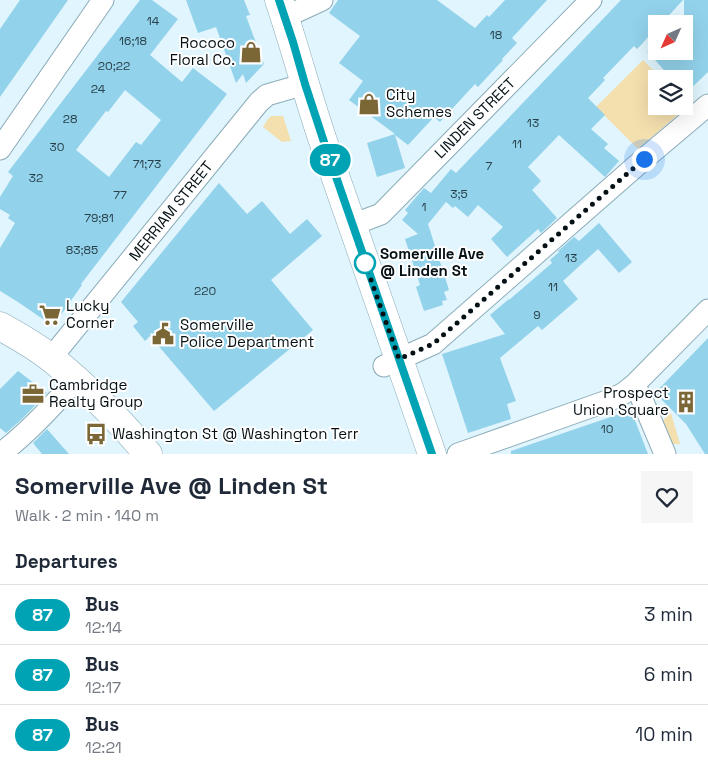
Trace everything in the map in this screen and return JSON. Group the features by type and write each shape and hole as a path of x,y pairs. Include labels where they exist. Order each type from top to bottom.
{"main road":[{"path":"282,9 352,224 392,362 432,454"},
{"path":"0,326 51,358 76,379 148,454"}],"street":[{"path":"0,149 103,0"},
{"path":"282,9 322,0"},
{"name":"LINDEN STREET","path":"352,224 381,214 591,0"},
{"name":"MERRIAM STREET","path":"51,358 260,102 267,95 305,84"},
{"path":"392,362 433,344 708,105"},
{"path":"458,454 618,397 634,385 708,310"},
{"path":"0,454 11,446 76,379"},
{"path":"634,385 666,454"}],"shaded area":[{"path":"643,60 653,70 648,70 648,115 678,115 638,149 596,107"},
{"path":"271,116 283,116 291,141 282,142 263,127"},
{"path":"671,413 680,444 672,444 662,421"}],"building":[{"path":"20,0 68,0 0,97 0,29"},
{"path":"140,0 152,0 178,19 150,55 182,82 193,68 227,94 81,284 53,326 0,291 0,248 15,223 8,218 10,215 0,209 0,197 13,176 8,172","holes":["125,90 161,120 141,145 136,142 109,177 76,150"]},
{"path":"186,0 244,0 250,15 246,16 264,64 246,83 243,74 236,83 216,27 198,33"},
{"path":"338,0 437,0 475,28 487,15 489,17 505,0 547,0 512,38 517,43 503,60 478,87 475,84 440,122 434,117 408,145 395,135 405,168 377,177 367,143 395,134 349,100 363,81 339,63 360,36 329,13"},
{"path":"621,0 683,0 669,15 648,15 648,37 637,49 634,46 603,78 605,80 588,98 605,115 591,129 608,144 604,148 619,161 605,177 559,135 528,167 541,181 532,190 557,218 541,233 538,229 507,257 491,239 503,227 478,205 468,217 455,206 453,208 446,202 428,224 449,290 444,292 447,300 442,301 443,305 424,311 416,287 420,285 405,239 418,234 402,220 408,213 405,210 424,188 431,193 451,169 456,173"},
{"path":"684,0 708,0 708,72 693,86 693,70 664,70 655,60 693,60 693,15 684,15"},
{"path":"219,183 247,214 262,201 290,234 307,219 322,236 271,280 313,330 214,411 150,336 145,341 133,326 138,322 121,302"},
{"path":"599,223 632,262 619,273 598,249 563,281 578,299 542,330 538,326 500,358 516,401 507,404 511,419 468,433 442,354 505,334 490,315 552,263 550,260 574,237 579,241"},
{"name":"Prospect Union Square","path":"708,338 708,454 705,454 686,424 655,393"},
{"path":"18,371 47,393 6,433 0,428 0,389"},
{"path":"631,410 648,454 511,454 511,451"},
{"path":"47,429 69,454 42,454 33,443"}],"bus line":[{"name":"87","path":"279,0 324,142 432,454"}],"place":[{"name":"Rococo Floral Co.","path":"251,52"},
{"name":"City Schemes","path":"369,104"},
{"name":"Somerville Ave @ Linden St","path":"365,263"},
{"name":"Lucky Corner","path":"50,315"},
{"name":"Somerville Police Department","path":"163,334"},
{"name":"Cambridge Realty Group","path":"33,394"},
{"name":"Prospect Union Square","path":"686,402"},
{"name":"Washington St @ Washington Terr","path":"96,434"}],"route":[{"path":"365,263 399,359 433,344 644,159"}]}
